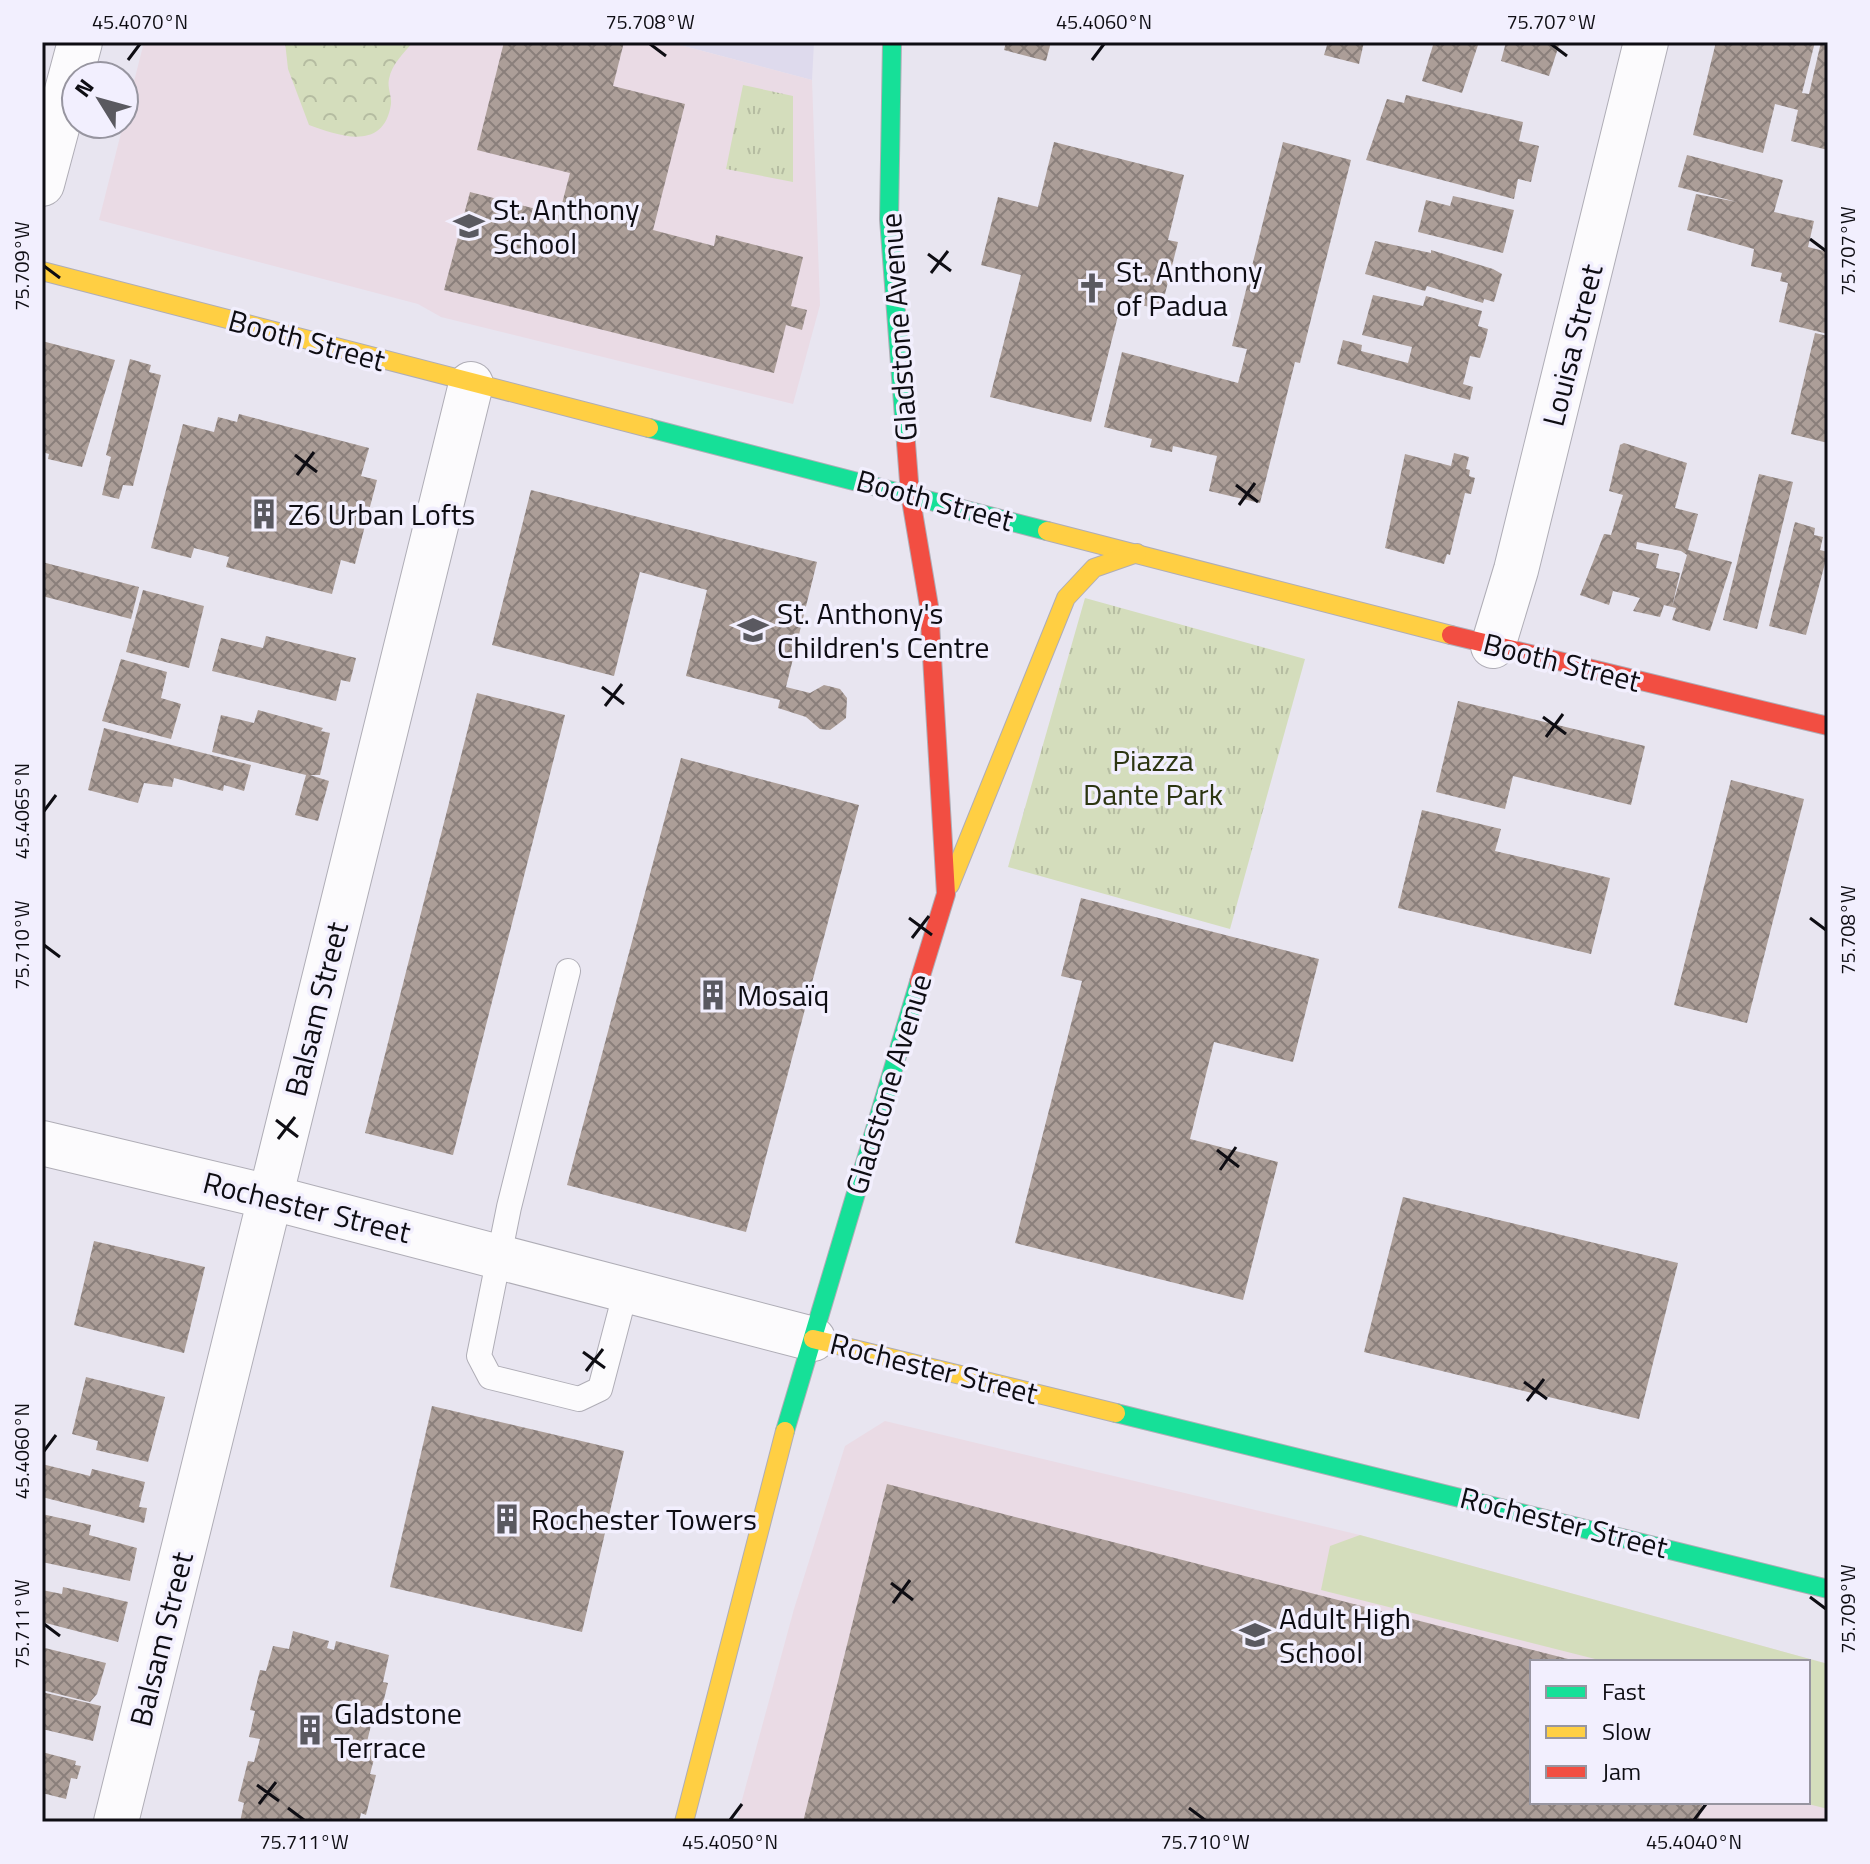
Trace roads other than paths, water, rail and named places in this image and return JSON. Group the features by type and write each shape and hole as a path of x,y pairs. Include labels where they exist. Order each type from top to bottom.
{"main road":[{"name":"Gladstone Avenue","path":"684,1822 785,1430 946,894 929,606 910,494 889,219 892,42"},
{"name":"Booth Street","path":"42,271 1493,646 1828,726"},
{"path":"946,894 1001,766 1066,598 1094,568 1137,553"},
{"name":"Rochester Street","path":"813,1339 1600,1530 1828,1589"}],"street":[{"path":"42,184 80,42"},
{"name":"Louisa Street","path":"1493,646 1516,570 1646,42"},
{"name":"Balsam Street","path":"116,1822 471,384"},
{"name":"Rochester Street","path":"42,1143 269,1197 813,1339"}],"lane":[{"path":"568,971 509,1207 479,1356 490,1377 579,1399 600,1389 626,1290"}],"place":[{"name":"St. Anthony School","path":"469,226"},
{"name":"St. Anthony of Padua","path":"1092,288"},
{"name":"Z6 Urban Lofts","path":"264,514"},
{"name":"St. Anthony's Children's Centre","path":"753,630"},
{"name":"Mosaïq","path":"713,995"},
{"name":"Rochester Towers","path":"507,1519"},
{"name":"Adult High School","path":"1255,1635"},
{"name":"Gladstone Terrace","path":"310,1730"}],"park label":[{"name":"Piazza Dante Park","path":"1153,777"}]}
